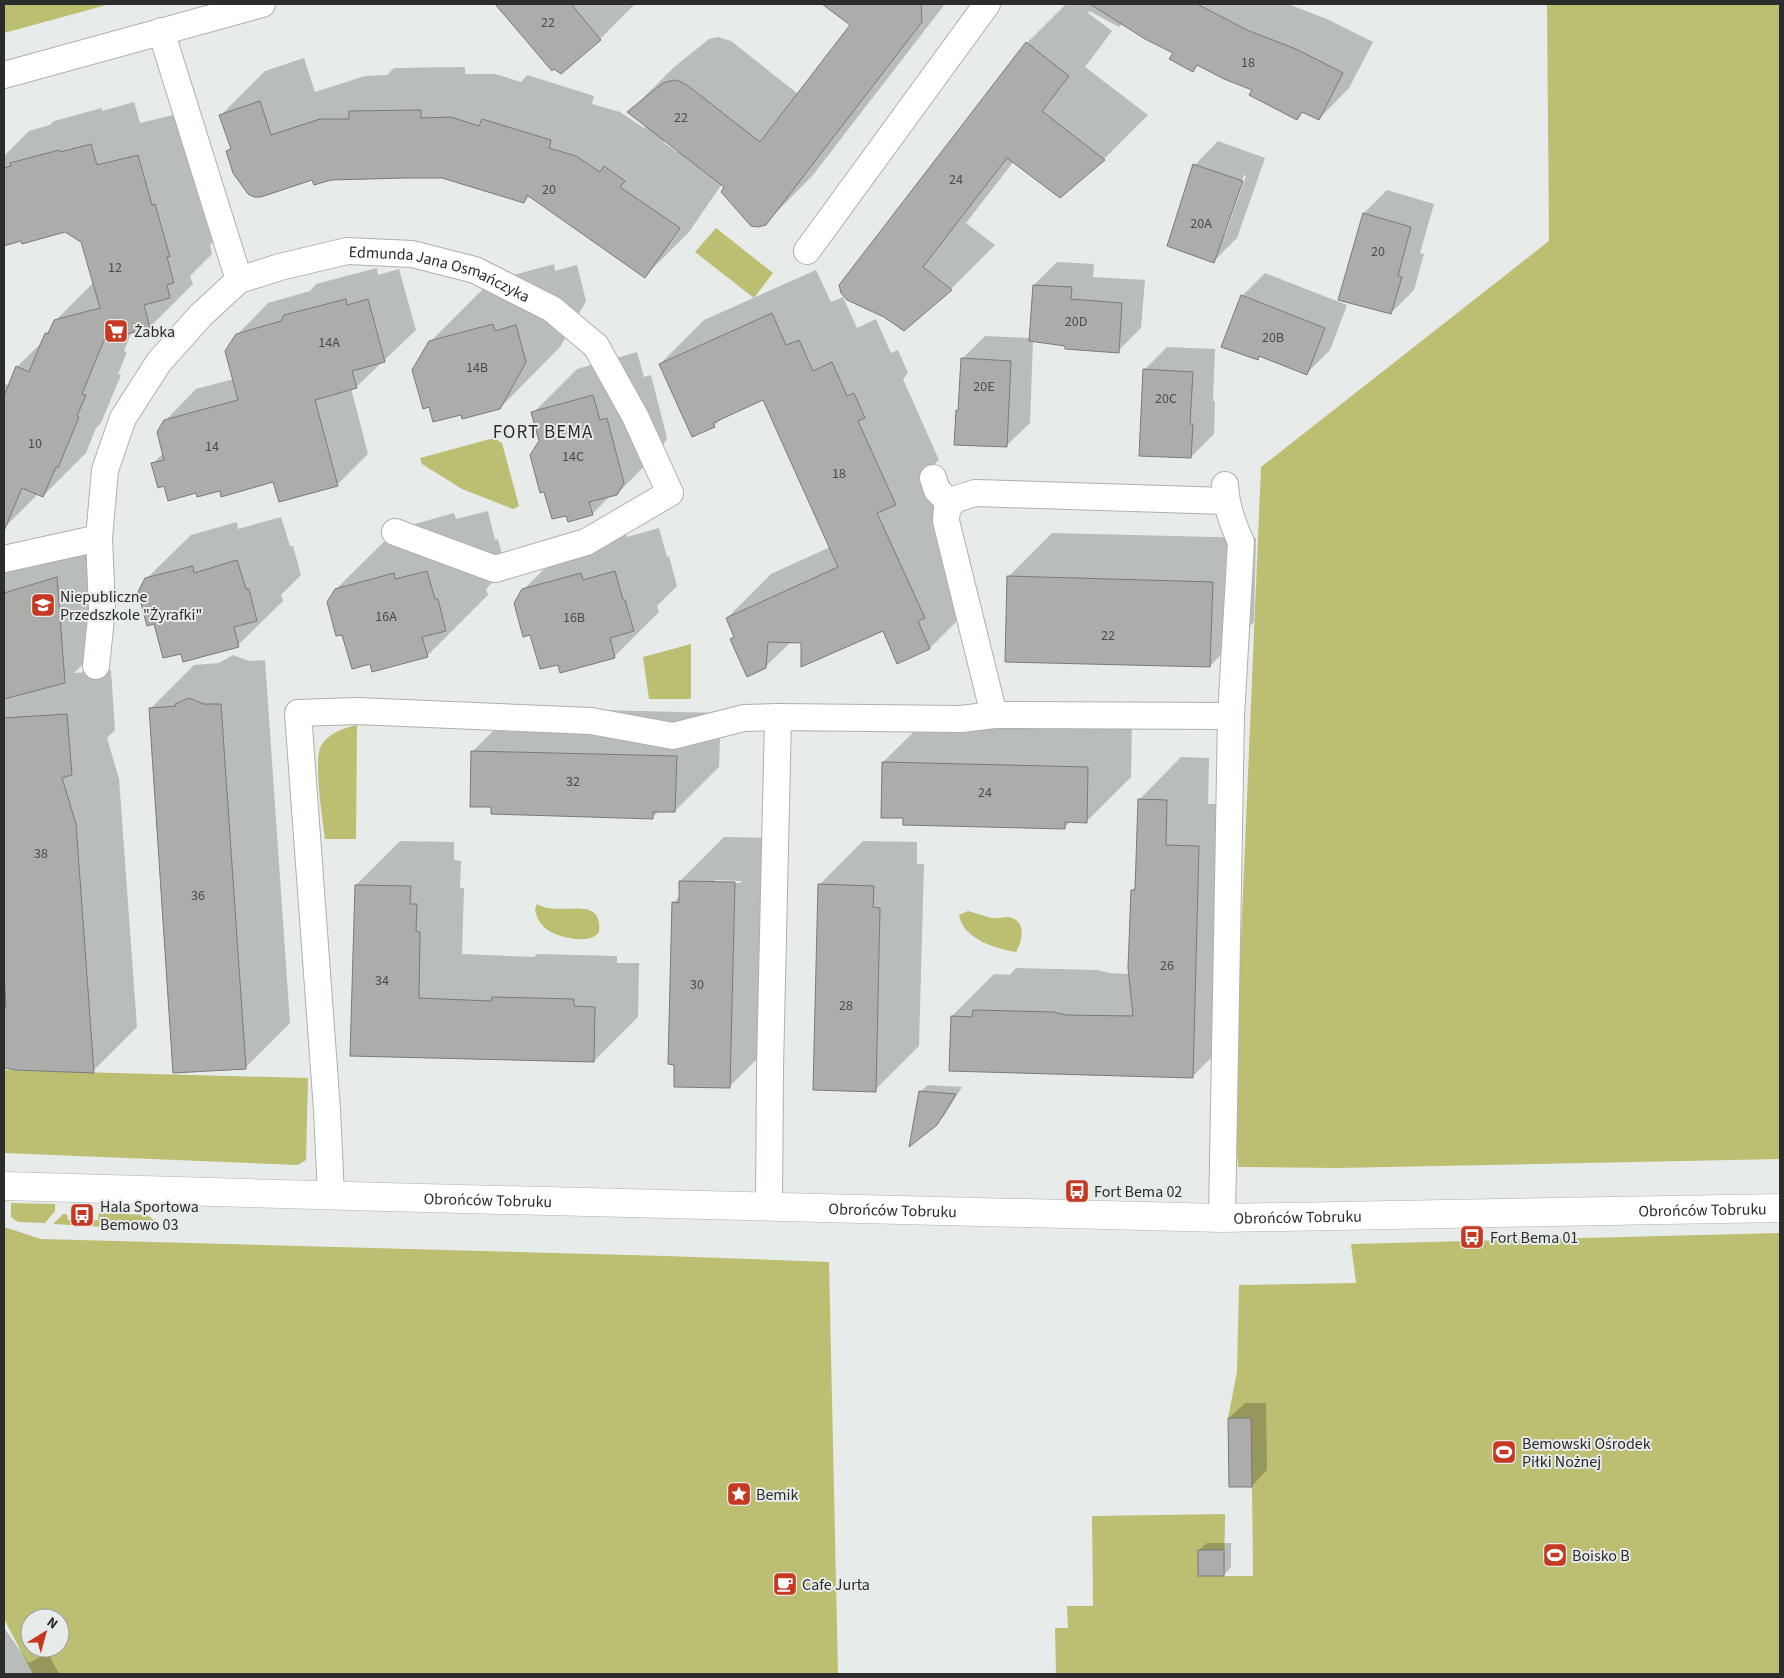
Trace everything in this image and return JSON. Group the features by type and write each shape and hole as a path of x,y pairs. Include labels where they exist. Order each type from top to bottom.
{"street":[{"path":"4,75 262,4"},
{"path":"807,252 987,4"},
{"path":"161,31 239,280"},
{"name":"Edmunda Jana Osmańczyka","path":"96,666 102,609 99,538 105,470 123,418 159,362 201,315 239,280 280,267 347,251 412,254 475,270 552,309 596,346 635,416 670,492 586,542 495,569 395,532"},
{"path":"933,478 937,490 951,504"},
{"path":"994,715 946,521 947,508 956,499 975,493 1225,493 1233,527 1241,542 1231,716 1222,1218"},
{"path":"4,559 99,538"},
{"path":"331,1195 327,1100 298,713 358,711 591,721 673,736 744,718 961,720 994,715 1231,716"},
{"path":"769,1207 770,1068 778,717"},
{"name":"Obrońców Tobruku","path":"4,1186 1222,1218 1780,1208"}],"green space":[{"path":"4,4 110,4 4,33"},
{"path":"1547,4 1780,4 1780,1159 1337,1168 1238,1167 1234,1105 1261,467 1549,241"},
{"path":"716,228 773,273 754,298 695,252"},
{"path":"494,438 502,443 519,506 513,509 462,489 422,464 420,458"},
{"path":"691,644 691,699 649,699 643,657"},
{"path":"357,725 356,839 325,839 318,777 319,753 324,741 332,734"},
{"path":"537,904 548,908 590,911 596,914 599,921 599,933 588,939 575,939 553,933 539,921 535,909"},
{"path":"968,911 991,918 1007,917 1018,922 1022,936 1016,952 990,945 974,936 962,923 959,915"},
{"path":"4,1070 308,1078 306,1160 298,1165 4,1153"},
{"path":"11,1203 55,1204 55,1211 45,1223 18,1222 11,1217"},
{"path":"99,1213 147,1215 158,1223 113,1224 104,1227 53,1224 63,1214 67,1214 68,1220 98,1220"},
{"path":"4,1227 41,1239 829,1262 838,1674 33,1674 25,1658 70,1658 70,1608 20,1608 20,1649 4,1619"},
{"name":"Bemowski Ośrodek Piłki Nożnej","path":"1780,1233 1780,1674 1056,1674 1055,1628 1068,1628 1067,1606 1093,1606 1092,1516 1225,1514 1224,1576 1253,1576 1252,1487 1229,1487 1228,1418 1237,1372 1239,1285 1356,1283 1351,1244"}],"building":[{"path":"495,4 571,4 601,40 561,74 554,69 552,71"},
{"path":"822,4 921,4 922,22 766,225 751,226 721,192 724,187 627,112 663,83 674,80 679,81 687,85 760,142 850,25"},
{"path":"1090,4 1197,4 1247,30 1296,49 1343,73 1319,120 1302,112 1297,120 1249,95 1252,90 1224,79 1197,65 1193,72 1169,59 1173,53 1145,39"},
{"path":"1026,42 1069,76 1042,111 1105,160 1060,198 1007,158 923,267 952,290 904,331 884,317 847,300 841,293 839,285"},
{"path":"260,101 271,135 320,119 349,119 349,111 421,110 421,118 451,117 479,126 482,119 551,140 549,148 576,156 600,172 604,166 625,181 620,187 680,228 645,278 527,195 524,203 442,178 405,178 331,180 314,185 312,180 261,197 254,197 248,194 233,173 226,151 231,149 219,115"},
{"path":"91,144 97,165 138,155 152,205 155,204 170,257 167,257 174,283 167,285 170,298 144,305 150,328 104,340 82,394 86,395 77,416 79,417 58,468 56,467 43,497 22,488 4,531 4,396 16,366 29,372 45,333 48,334 54,320 100,308 81,242 65,232 22,244 21,241 4,246 4,168 11,166 10,163"},
{"path":"1193,164 1243,181 1214,263 1167,246"},
{"path":"1363,213 1411,227 1398,276 1402,277 1391,314 1338,300"},
{"path":"1033,285 1072,287 1071,299 1122,303 1119,353 1065,349 1065,346 1029,341"},
{"path":"1241,295 1325,328 1307,375 1259,356 1258,360 1221,347"},
{"path":"346,299 347,305 368,299 385,362 352,371 357,388 315,400 338,486 279,502 273,482 221,497 220,491 197,497 196,493 168,501 164,486 158,488 151,463 164,460 157,432 164,420 238,400 225,351 236,334 281,321 284,315"},
{"path":"772,313 786,345 799,340 813,371 832,362 847,396 854,393 865,418 858,421 896,505 877,513 925,618 918,621 930,649 897,664 883,631 801,667 801,643 768,642 766,668 747,677 730,639 734,637 726,618 838,567 763,400 713,423 715,427 692,437 659,364"},
{"path":"493,324 495,331 516,325 526,362 500,409 462,419 461,415 433,422 429,407 423,409 412,370 429,341"},
{"path":"961,358 1011,361 1007,447 954,445"},
{"path":"1143,369 1193,372 1190,424 1193,424 1191,458 1139,456"},
{"path":"593,395 600,420 607,418 624,483 617,495 589,502 593,515 568,522 566,516 552,519 544,492 540,493 530,455 539,441 531,412"},
{"path":"237,560 246,589 249,589 257,621 234,627 239,647 183,662 181,654 163,658 154,624 147,626 138,592 145,578 193,566 194,573"},
{"path":"427,571 435,599 438,599 446,631 422,637 428,657 372,672 370,664 352,669 342,635 336,636 327,602 335,589 394,573 395,579"},
{"path":"615,571 634,631 610,638 615,658 560,673 558,665 540,669 530,635 523,637 514,603 522,589 581,573 583,580"},
{"path":"1007,576 1213,582 1210,667 1005,662"},
{"path":"57,577 65,683 4,699 4,593"},
{"path":"189,698 204,704 221,704 246,1069 173,1073 149,708 176,706 175,704"},
{"path":"67,714 72,775 62,778 76,824 94,1073 4,1068 4,1007 6,1007 4,975 4,718"},
{"path":"471,751 677,756 675,812 653,812 653,819 491,814 491,807 470,807"},
{"path":"882,762 1088,767 1087,823 1065,822 1065,829 903,825 903,818 881,818"},
{"path":"1138,799 1167,800 1166,845 1199,846 1193,1078 949,1071 951,1016 972,1017 973,1010 1054,1012 1066,1015 1133,1016 1128,968 1131,890 1135,890"},
{"path":"679,881 735,882 730,1088 674,1087 674,1065 668,1064 672,902 679,903"},
{"path":"818,884 874,886 873,907 880,908 876,1092 813,1090"},
{"path":"355,885 411,886 410,904 417,904 416,931 420,932 419,998 491,1001 492,997 574,999 574,1006 595,1007 594,1062 350,1056"},
{"path":"919,1091 956,1094 937,1125 909,1147"},
{"path":"1228,1418 1251,1418 1252,1487 1229,1487"},
{"path":"1198,1550 1224,1550 1224,1576 1198,1576"}],"place":[{"name":"Żabka","path":"116,331"},
{"name":"Niepubliczne Przedszkole \"Żyrafki\"","path":"43,605"},
{"name":"Fort Bema 02","path":"1077,1191"},
{"name":"Hala Sportowa Bemowo 03","path":"82,1215"},
{"name":"Fort Bema 01","path":"1472,1237"},
{"name":"Bemowski Ośrodek Piłki Nożnej","path":"1504,1452"},
{"name":"Bemik","path":"739,1494"},
{"name":"Boisko B","path":"1555,1555"},
{"name":"Cafe Jurta","path":"785,1584"}],"district":[{"name":"FORT BEMA","path":"543,431"}]}
